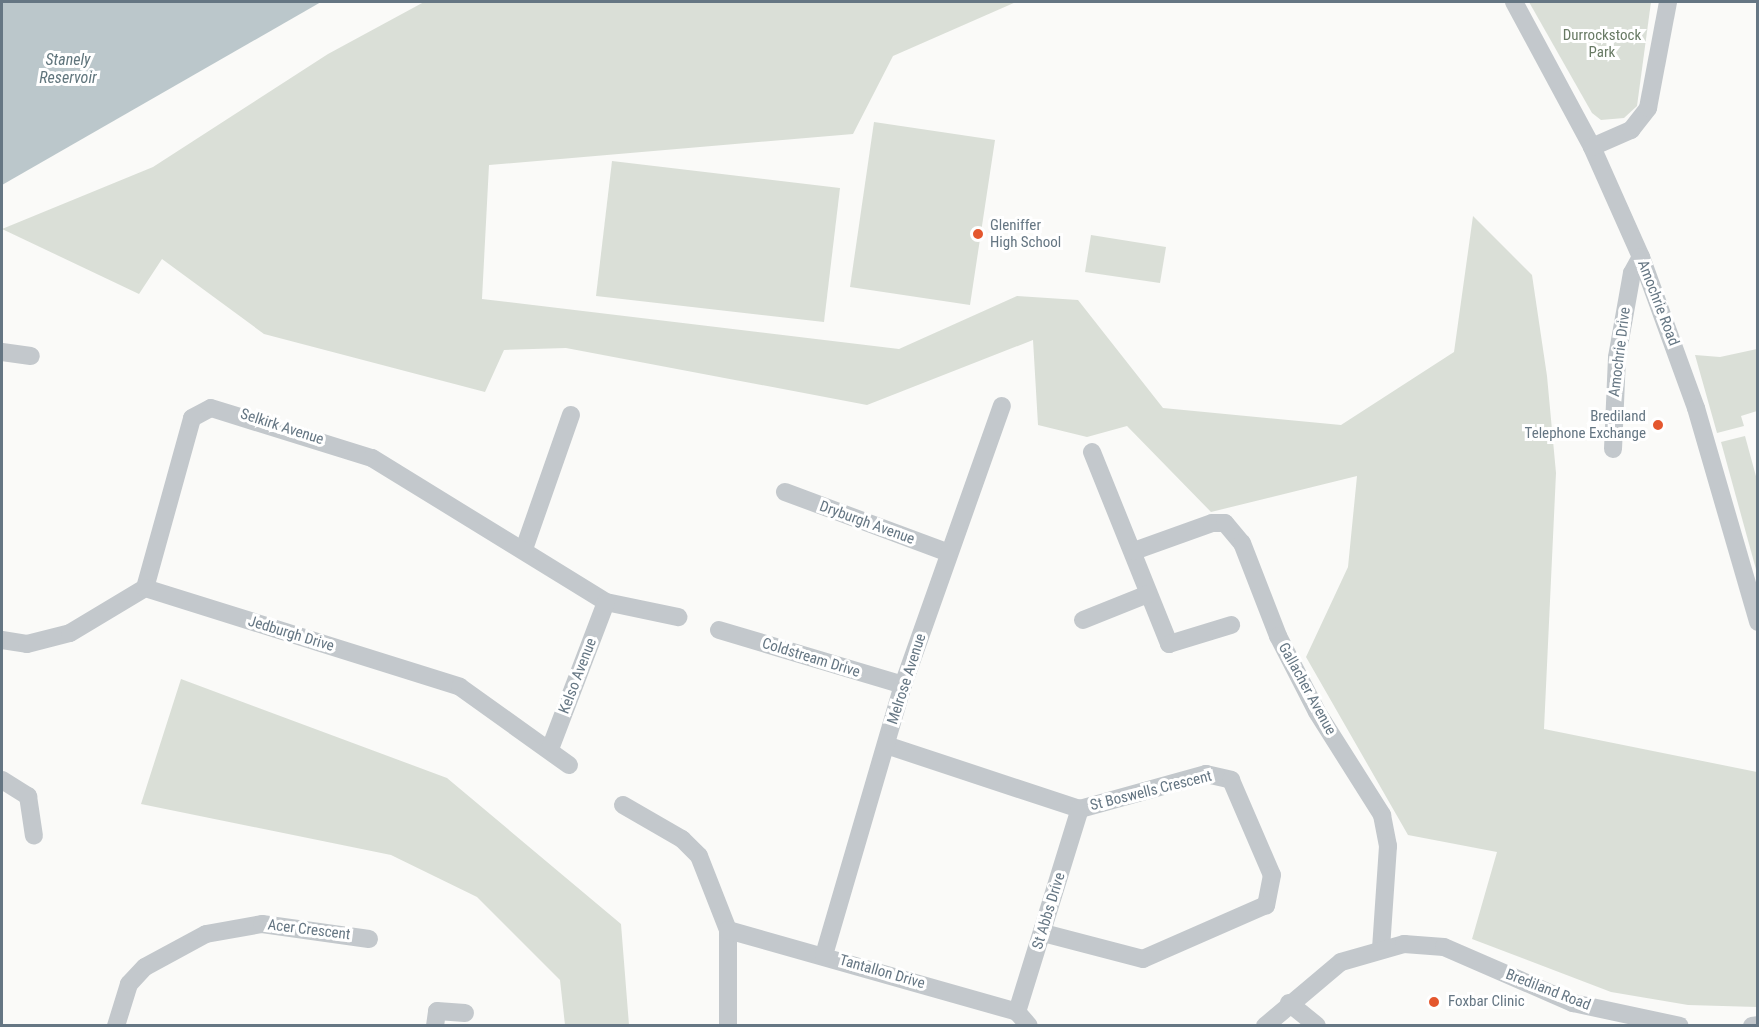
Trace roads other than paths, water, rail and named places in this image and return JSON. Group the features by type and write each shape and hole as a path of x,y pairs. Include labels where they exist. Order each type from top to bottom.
{"street":[{"name":"Amochrie Road","path":"1515,2 1592,147 1641,257 1696,408 1758,622"},
{"path":"1592,147 1631,130 1648,108 1668,2"},
{"name":"Amochrie Drive","path":"1613,449 1617,357 1632,273 1641,257"},
{"path":"2,352 31,356"},
{"name":"Melrose Avenue","path":"824,955 903,685 1002,406"},
{"name":"Selkirk Avenue","path":"145,588 192,418 211,408 372,458 524,549 606,602 678,617"},
{"path":"524,549 572,416"},
{"path":"1092,452 1134,551 1148,594 1160,610 1169,644 1231,625"},
{"name":"Dryburgh Avenue","path":"785,492 949,553"},
{"name":"Gallacher Avenue","path":"1134,551 1212,523 1225,523 1242,543 1278,636 1312,702 1382,815 1388,846 1381,949"},
{"path":"2,640 27,645 70,633 145,588"},
{"name":"Jedburgh Drive","path":"145,588 460,687 550,749 569,765"},
{"path":"1083,620 1148,594"},
{"name":"Kelso Avenue","path":"550,749 606,602"},
{"name":"Coldstream Drive","path":"719,630 903,685"},
{"name":"St Boswells Crescent","path":"886,745 1080,809 1206,774 1225,775 1235,785 1272,875 1271,896 1257,912 1143,959 1043,933"},
{"path":"2,780 28,796 34,836"},
{"path":"623,804 682,839 699,856 728,930 728,1026"},
{"name":"St Abbs Drive","path":"1017,1012 1080,809"},
{"name":"Acer Crescent","path":"116,1026 129,984 145,967 206,934 262,924 369,939"},
{"name":"Tantallon Drive","path":"728,930 824,955 1017,1012"},
{"name":"Brediland Road","path":"1265,1026 1289,1003 1341,962 1404,944 1444,947 1573,1004 1680,1026"},
{"path":"1289,1003 1317,1026"},
{"path":"435,1026 437,1011 465,1013"},
{"path":"1017,1012 1029,1026"},
{"path":"1752,1026 1758,1025"}],"water":[{"name":"Stanely Reservoir","path":"2,2 321,2 2,185"}],"place":[{"name":"Gleniffer High School","path":"978,234"},
{"name":"Brediland Telephone Exchange","path":"1658,425"},
{"name":"Foxbar Clinic","path":"1434,1002"}],"park label":[{"name":"Durrockstock Park","path":"1602,44"}]}
